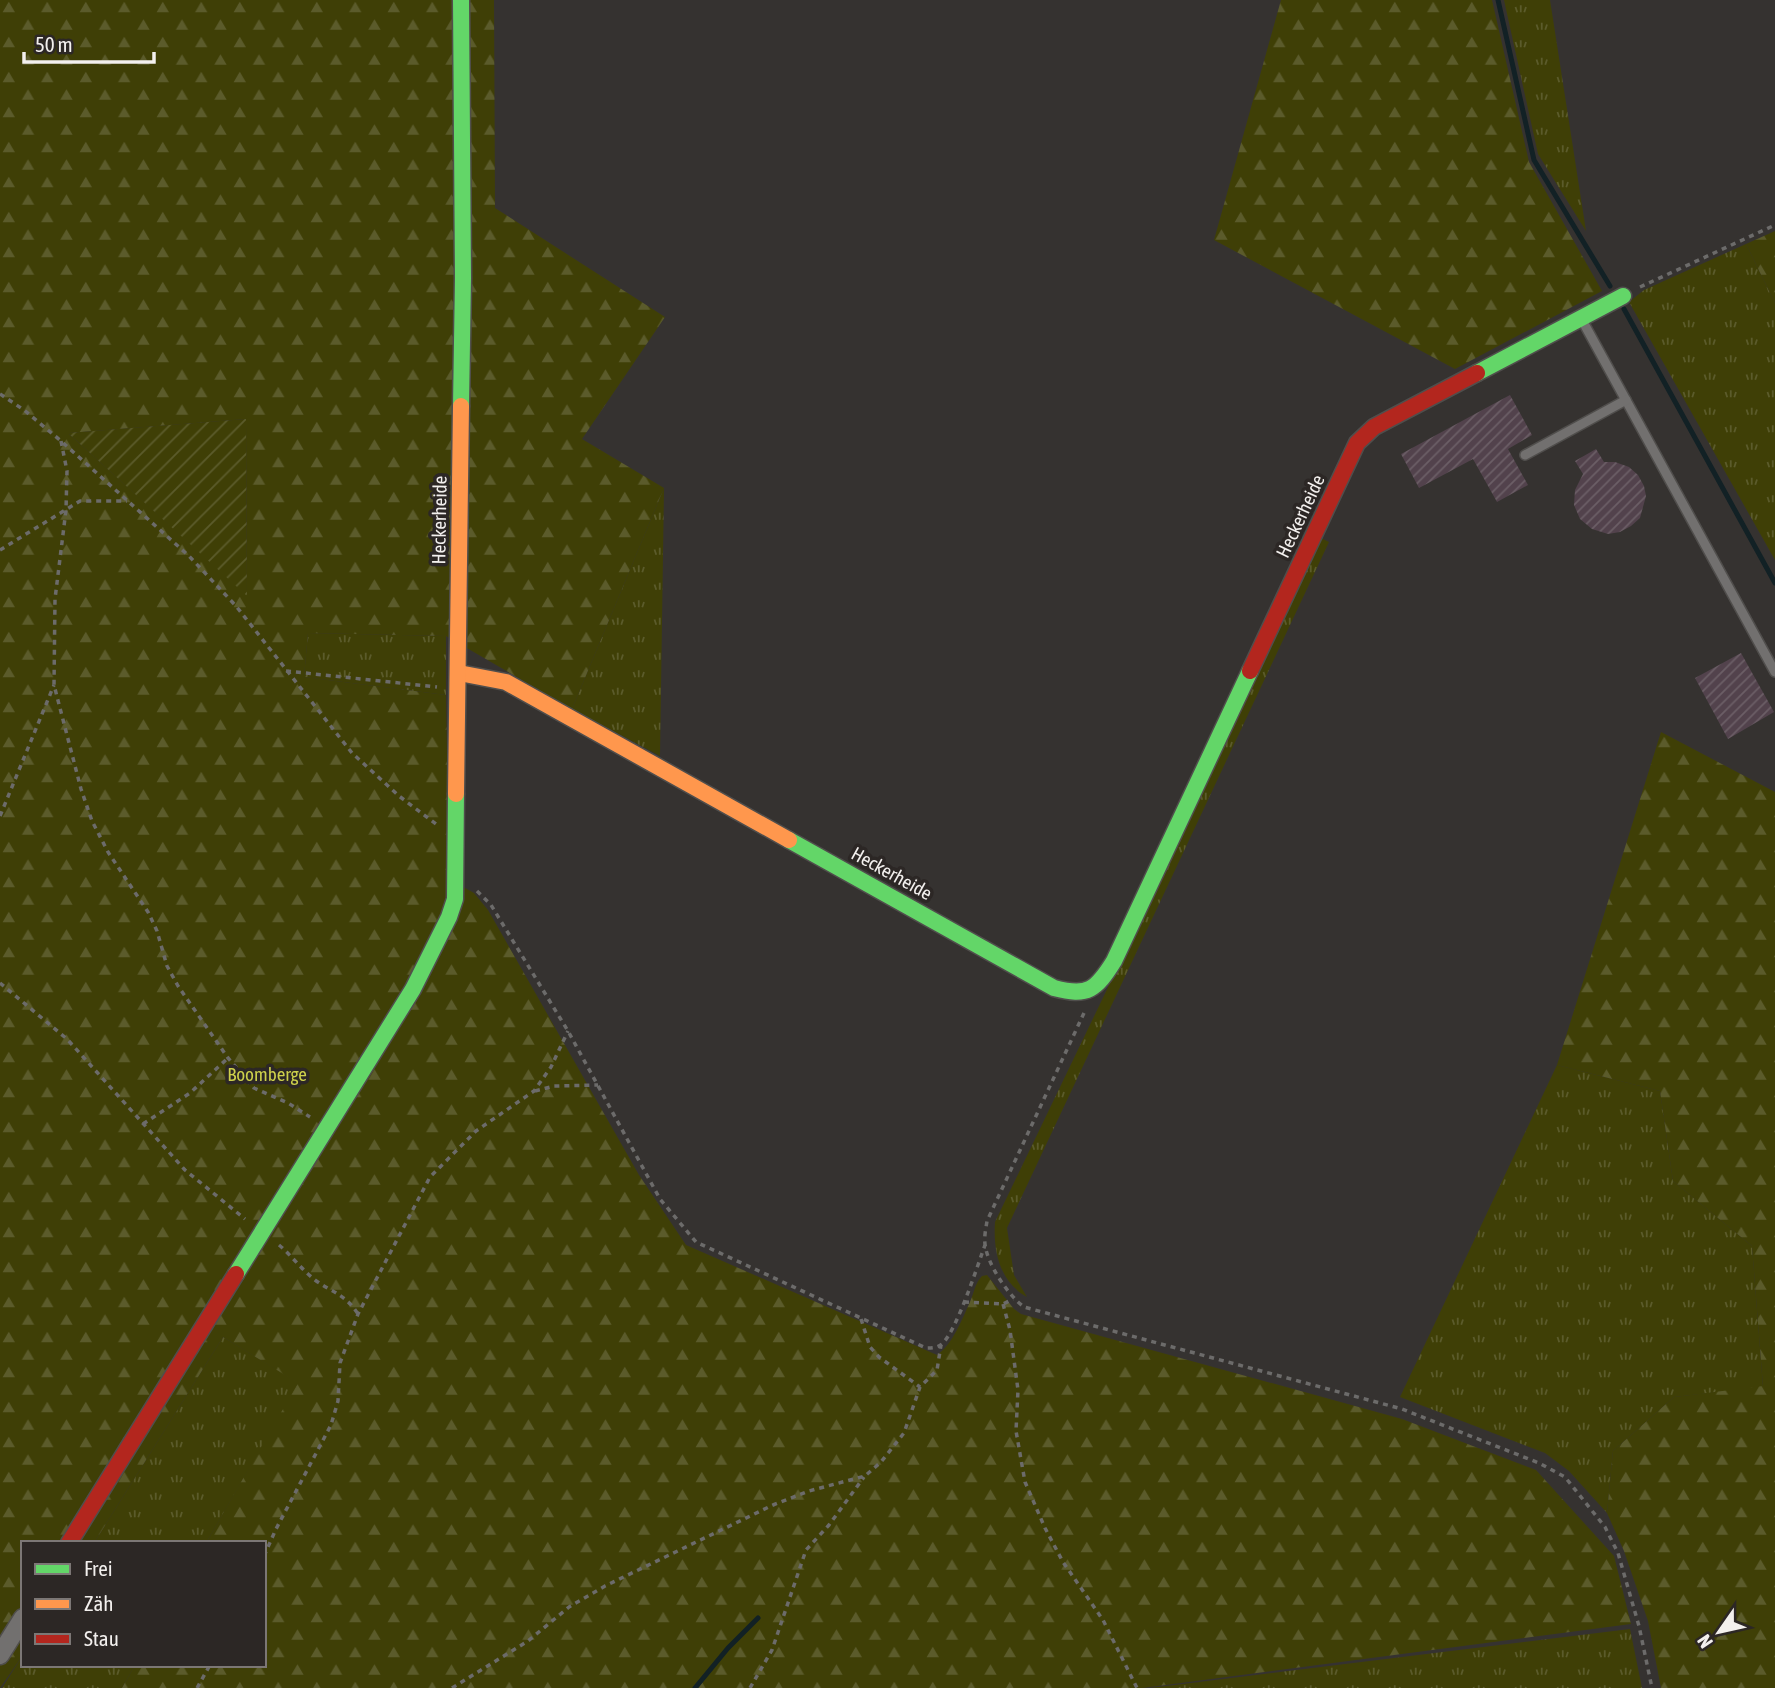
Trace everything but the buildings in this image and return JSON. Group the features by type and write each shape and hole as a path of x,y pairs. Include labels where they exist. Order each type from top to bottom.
{"street":[{"name":"Heckerheide","path":"461,0 463,278 459,673 506,682 1054,988 1071,993 1085,994 1100,983 1114,961 1357,443 1374,427 1623,296"},
{"path":"70,1541 413,989 449,917 455,899 459,673"},
{"path":"0,1655 21,1621"}],"lane":[{"path":"1580,318 1775,672"},
{"path":"1525,455 1626,400"}],"path":[{"path":"1623,296 1775,225"},
{"path":"0,394 61,441 189,556 236,607 352,753 399,796 454,838"},
{"path":"61,441 67,471 66,510 55,599 54,685 92,821 108,852 148,912 157,931 167,966 178,986 228,1058 254,1088 288,1103 326,1128"},
{"path":"0,550 80,501 130,501"},
{"path":"286,671 458,690"},
{"path":"0,816 54,685"},
{"path":"454,877 472,887 491,905 568,1031 660,1199 696,1242 926,1348 933,1349 941,1345"},
{"path":"0,984 67,1039 185,1170 293,1257 318,1282 351,1302 358,1314"},
{"path":"750,1688 772,1650 806,1549 904,1433 920,1387 937,1370 941,1345 964,1302 985,1245 987,1220 1085,1011 1085,994"},
{"path":"534,1091 551,1067 568,1031"},
{"path":"143,1124 190,1093 228,1058"},
{"path":"266,1552 331,1425 338,1401 340,1363 358,1314 430,1177 476,1130 534,1091 554,1086 598,1085"},
{"path":"985,1245 999,1280 1013,1299 1024,1307 1402,1409 1539,1463 1565,1477 1605,1527 1618,1553 1639,1626 1652,1688"},
{"path":"964,1302 1003,1304 1013,1299"},
{"path":"1003,1304 1010,1330 1018,1390 1016,1431 1025,1482 1063,1562 1104,1620 1137,1688"},
{"path":"861,1319 870,1347 879,1357 920,1387"},
{"path":"452,1688 528,1640 569,1607 605,1586 773,1505 809,1491 865,1476"},
{"path":"197,1688 209,1667"}],"green space":[{"name":"Boomberge","path":"0,0 494,0 495,208 665,317 582,439 664,488 572,709 446,636 308,633 304,677 446,695 449,879 474,893 488,910 639,1175 686,1245 937,1355 956,1331 978,1282 982,1276 987,1275 1021,1314 1402,1419 1536,1470 1614,1556 1631,1624 1143,1688 122,1688 134,1667 266,1667 266,1541 207,1541 298,1383 223,1337 95,1541 21,1541 21,1658 0,1688","holes":["246,419 247,595 69,434"]},
{"path":"1281,0 1492,0 1529,162 1602,291 1455,369 1214,240"},
{"path":"1504,0 1550,0 1586,231 1538,154"},
{"path":"1775,231 1775,303 1746,244"},
{"path":"1746,244 1775,303 1775,560 1629,302 1644,290"},
{"path":"246,419 247,596 68,433"},
{"path":"664,488 660,756 572,709"},
{"path":"1319,537 1329,542 1007,1228 1014,1275 1027,1297 1004,1275 995,1244 995,1222 1152,896"},
{"path":"308,633 446,636 446,695 304,677"},
{"path":"1661,732 1775,792 1775,1688 1661,1688 1648,1621 1624,1551 1607,1513 1613,1451 1674,1397 1763,1386 1752,1246 1673,1181 1660,1091 1557,1065"},
{"path":"1557,1065 1660,1091 1673,1181 1752,1246 1763,1387 1674,1397 1613,1451 1607,1513 1569,1471 1545,1453 1400,1397"},
{"path":"223,1337 299,1383 207,1541 95,1541"},
{"path":"1630,1629 1642,1688 1150,1688"},
{"path":"21,1658 21,1667 134,1667 122,1688 2,1688"}],"waterway":[{"path":"1498,0 1534,160 1610,286"},
{"path":"1624,309 1775,583"},
{"path":"695,1688 728,1648 758,1618"}],"traffic: fast":[{"path":"461,0 461,406"},
{"path":"1477,373 1623,296"},
{"path":"789,840 1054,988 1075,992 1090,989 1102,979 1114,961 1250,671"},
{"path":"236,1274 413,989 449,917 455,899 456,794"}],"traffic: slow":[{"path":"456,794 461,406"},
{"path":"459,673 506,682 789,840"}],"traffic: jam":[{"path":"1250,671 1357,443 1374,427 1477,373"},
{"path":"70,1541 236,1274"}]}
